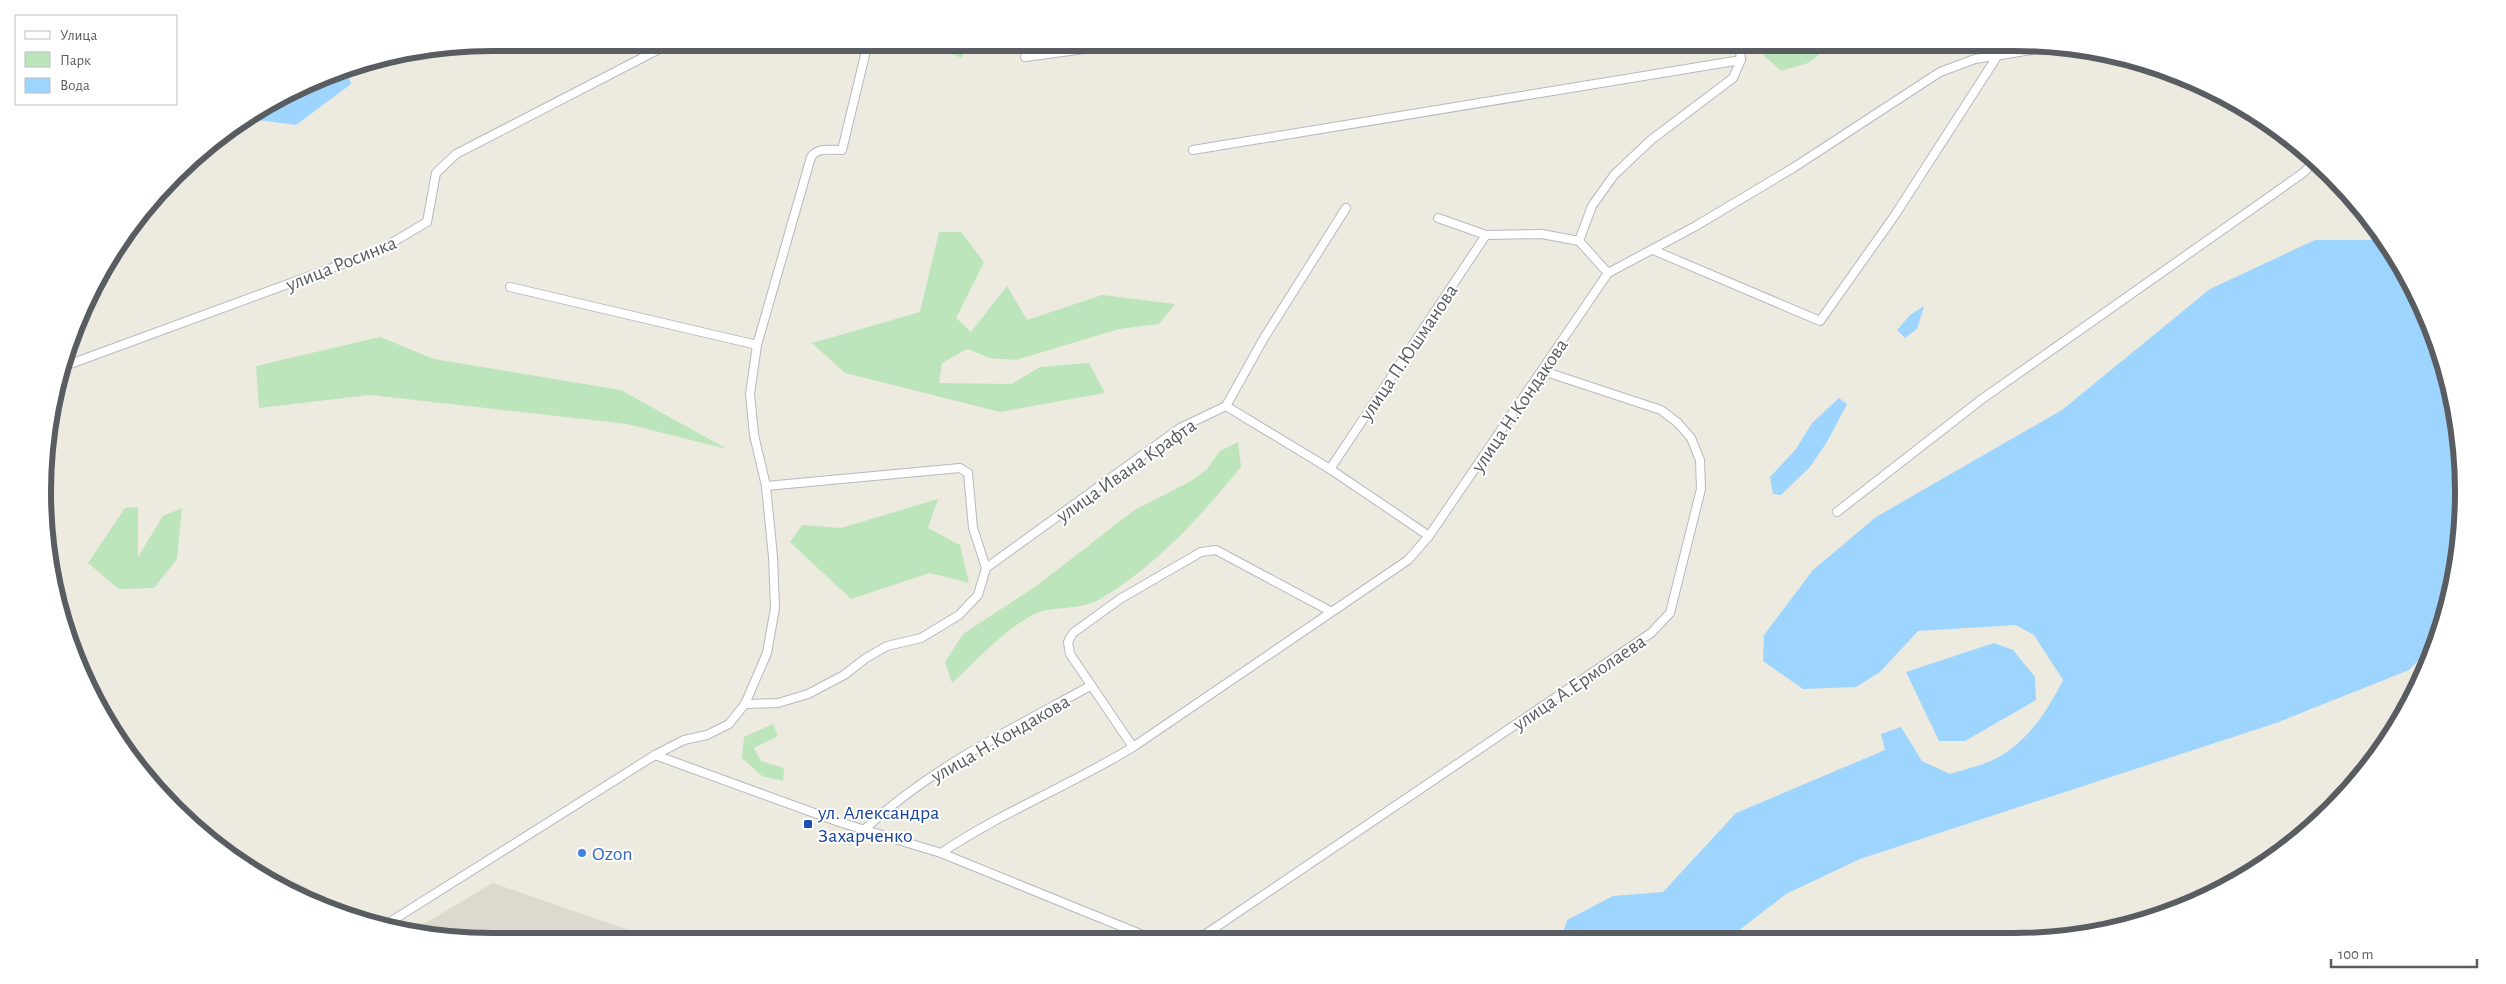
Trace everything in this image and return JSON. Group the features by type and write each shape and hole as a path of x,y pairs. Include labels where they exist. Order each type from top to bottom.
{"street":[{"name":"улица Росинка","path":"71,364 378,251 427,222 436,173 456,154 656,51"},
{"path":"1025,57 1070,51"},
{"path":"1579,241 1592,206 1614,175 1651,140 1733,78 1741,60 1740,51"},
{"path":"1438,218 1486,235 1542,234 1579,241 1608,273 1653,250 1793,168 1940,72 1975,59 2019,51"},
{"path":"1653,250 1820,321 1894,215 1998,55"},
{"path":"392,921 655,755 684,740 707,734 730,724 745,704 767,653 775,608 766,486 754,435 750,394 757,345 812,157 815,152 822,150 842,150 865,56"},
{"path":"1193,150 1741,60"},
{"path":"1838,512 1982,398 2303,173 2310,166"},
{"path":"1346,208 1264,338 1226,406 1330,470 1429,536"},
{"name":"улица П.Юшманова","path":"1330,470 1486,235"},
{"name":"улица Н.Кондакова","path":"941,853 977,829 1104,764 1133,747 1330,611 1408,560 1429,536 1608,273"},
{"path":"510,288 757,345"},
{"name":"улица А.Ермолаева","path":"1207,933 1651,633 1670,613 1701,489 1700,460 1691,438 1678,423 1661,410 1543,371"},
{"name":"улица Ивана Крафта","path":"986,568 1180,428 1226,406"},
{"path":"745,704 778,703 808,694 844,676 866,658 887,646 921,638 959,615 978,595 986,568 973,528 969,506 970,478 968,473 960,468 766,486"},
{"name":"улица Н.Кондакова","path":"1133,747 1070,654 1068,642 1073,633 1120,599 1202,552 1216,550 1330,611"},
{"name":"улица Н.Кондакова","path":"865,829 892,804 947,765 1090,686"},
{"path":"655,755 737,786 941,853 1138,933"}],"shaded area":[{"path":"493,883 637,933 492,933 463,932 420,926"}],"green space":[{"path":"944,51 964,51 962,58"},
{"path":"1762,51 1824,51 1808,63 1781,71 1761,53"},
{"path":"939,232 961,232 984,262 956,318 971,332 1007,286 1027,320 1102,295 1175,304 1159,324 1119,329 1016,360 990,358 967,349 942,363 939,383 1012,384 1040,367 1089,363 1105,393 1000,412 845,373 812,343 920,312"},
{"path":"380,337 434,359 621,390 727,449 627,424 370,395 259,408 256,366"},
{"path":"1238,442 1241,467 1193,522 1140,572 1093,602 1085,605 1044,611 1026,619 993,645 952,683 945,662 963,634 1039,584 1133,511 1191,481 1207,469 1220,451"},
{"path":"938,499 928,528 960,545 969,583 930,573 851,599 790,542 802,525 841,528"},
{"path":"138,507 138,557 163,516 182,508 177,559 154,588 119,589 88,563 125,508"},
{"path":"773,724 778,736 754,748 761,761 784,768 783,781 762,776 742,758 744,737"}],"water":[{"path":"349,76 351,84 296,125 258,120 272,110 297,97"},
{"path":"2315,240 2375,240 2396,272 2421,323 2440,378 2451,434 2455,492 2451,550 2440,606 2423,655 2409,670 2276,723 1860,859 1786,894 1735,933 1563,933 1567,920 1613,896 1663,892 1736,813 1885,750 1881,734 1901,727 1922,761 1950,774 1979,766 1995,759 2027,735 2051,703 2063,680 2034,635 2016,625 1918,631 1880,672 1856,687 1803,689 1763,661 1764,635 1813,570 1876,517 2062,410 2210,289"},
{"path":"1924,306 1917,329 1905,338 1897,330 1910,315"},
{"path":"1839,398 1847,404 1827,442 1810,467 1781,495 1773,494 1770,477 1796,449 1812,423"},
{"path":"1994,643 2013,650 2035,677 2036,700 1965,741 1939,741 1906,672"}],"place":[{"name":"ул. Александра Захарченко","path":"808,824"},
{"name":"Ozon","path":"582,853"}]}
